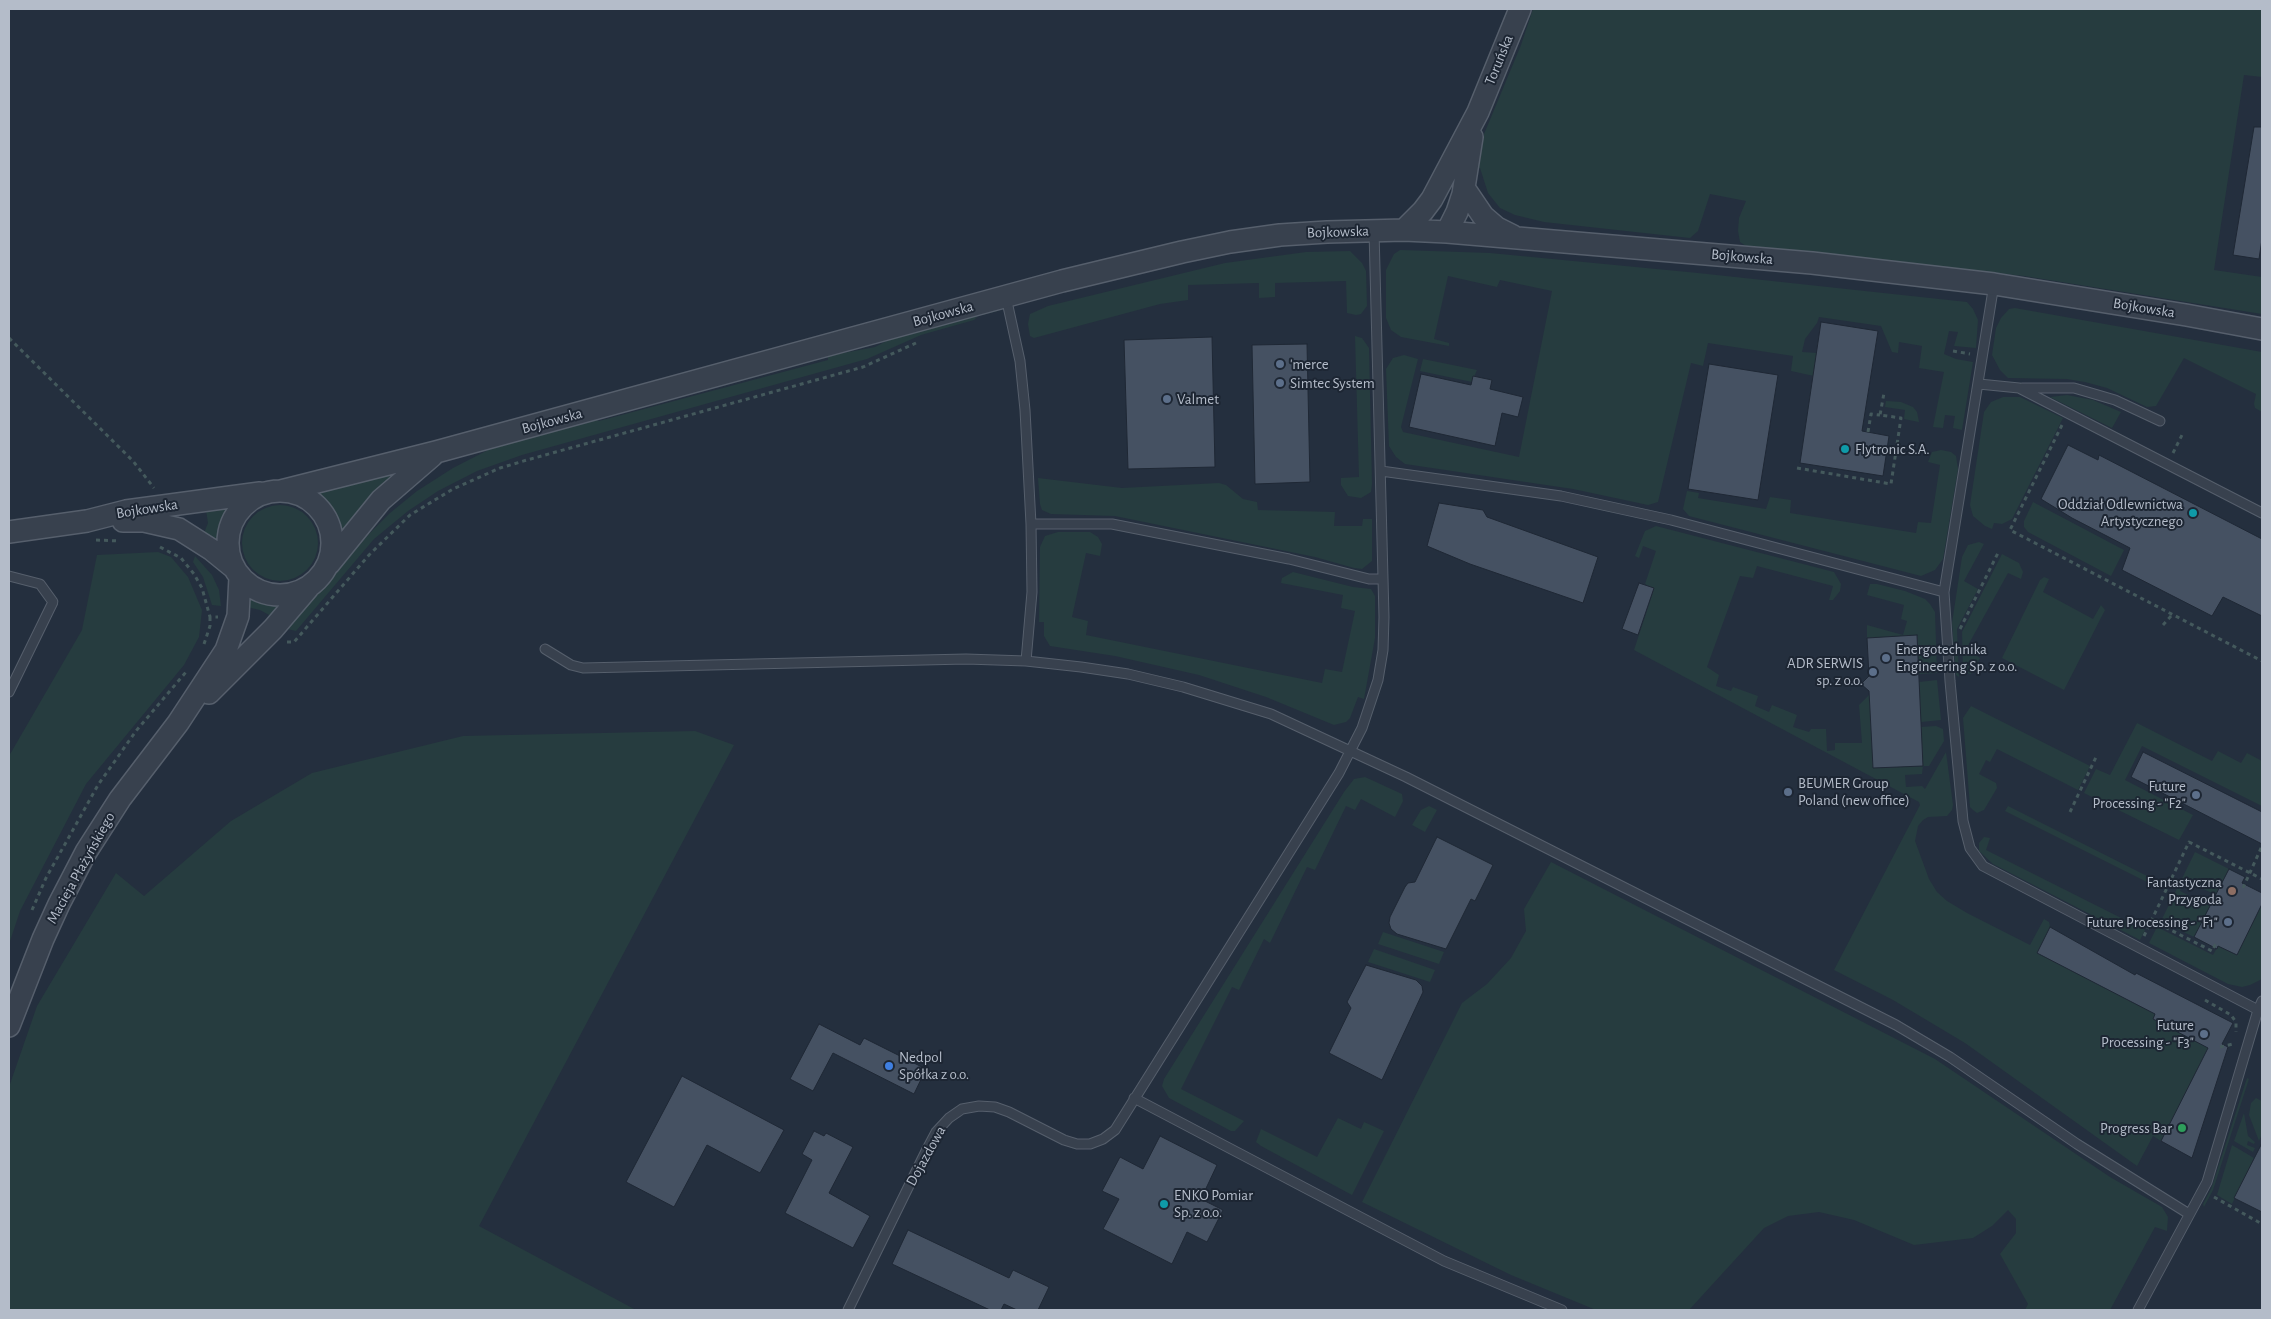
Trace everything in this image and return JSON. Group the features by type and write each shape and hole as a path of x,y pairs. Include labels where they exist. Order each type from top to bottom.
{"street":[{"name":"Toruńska","path":"1404,230 1423,211 1441,182 1478,112 1520,9"},
{"name":"Toruńska","path":"1441,182 1439,210 1441,223 1447,232 1457,212 1464,188 1468,154 1478,112"},
{"path":"1464,188 1483,216 1498,228 1515,237"},
{"name":"Bojkowska","path":"91,530 126,511 274,492 436,452 1006,297 1173,254 1230,242 1280,235 1404,230 1447,232 1812,263 1994,284 2186,314 2262,329"},
{"name":"Bojkowska","path":"329,564 381,500 436,452"},
{"path":"274,492 302,496 320,509 328,521 332,535 332,550 329,564 309,588 295,594 280,596 264,594 251,587 236,572 228,552 228,536 232,522 240,509 252,499 274,492"},
{"name":"Bojkowska","path":"9,532 91,530 144,521 179,529 212,550 236,572"},
{"name":"Macieja Płażyńskiego","path":"9,1026 43,939 73,876 120,799 178,724 226,650 238,616 236,572"},
{"name":"Macieja Płażyńskiego","path":"178,724 273,629 309,588"}],"lane":[{"name":"Dojazdowa","path":"848,1310 936,1132 949,1118 962,1109 979,1106 995,1107 1076,1144 1090,1144 1103,1139 1115,1130 1339,773 1351,750 1371,704 1378,680 1383,633 1381,471 1374,231"},
{"path":"1994,284 1944,592 1963,821 1970,848 1983,866 2260,1011"},
{"path":"1006,297 1020,361 1031,524 1032,592 1026,661"},
{"path":"1978,384 2019,388 2074,388 2115,400 2160,421"},
{"path":"2019,388 2262,513"},
{"path":"1381,471 1561,496 1671,520 1944,592"},
{"path":"1031,524 1112,524 1289,559 1368,579 1383,579"},
{"path":"9,576 40,584 53,602 9,692"},
{"path":"545,649 571,665 583,668 966,659 1026,661 1081,666 1183,686 1271,714 1351,750 1896,1025 1950,1057 2077,1144 2190,1214"},
{"path":"2138,1310 2207,1182 2262,1001"},
{"path":"1134,1098 1444,1261 1562,1310"}],"path":[{"path":"9,338 133,461 154,488 158,507"},
{"path":"284,640 289,643 294,642 358,568 410,516 453,489 500,468 863,367 920,342"},
{"path":"1880,415 1884,393"},
{"path":"2068,413 2010,530 2262,661"},
{"path":"1797,468 1891,484 1901,418 1871,414 1868,432"},
{"path":"91,530 121,542"},
{"path":"156,546 181,558 202,588 210,617 223,617"},
{"path":"1959,630 1998,553"},
{"path":"2163,625 2172,615"},
{"path":"2070,812 2098,755"},
{"path":"2138,948 2189,842 2262,879"},
{"path":"2243,888 2262,846"},
{"path":"2151,920 2212,951 2217,942"},
{"path":"2197,996 2231,1015 2236,1022 2233,1044 2230,1051"},
{"path":"2220,1047 2233,1044"},
{"path":"2213,1196 2262,1224"}],"green space":[{"path":"1533,9 2262,9 2262,77 2244,75 2214,270 2262,277 2262,314 2024,276 1746,246 1740,242 1738,231 1739,218 1746,201 1710,194 1698,231 1690,238 1544,222 1515,215 1500,208 1488,193 1480,168 1475,169 1477,151 1521,45"},
{"path":"1400,250 1490,253 1967,302 1978,320 1976,348 1954,346 1958,332 1949,331 1944,354 1956,359 1973,362 1962,430 1953,428 1955,416 1945,415 1943,428 1933,427 1944,372 1919,368 1922,346 1899,342 1898,353 1892,352 1881,326 1819,317 1817,323 1805,339 1802,352 1817,353 1814,376 1791,371 1793,356 1708,343 1703,366 1691,363 1658,502 1648,505 1573,489 1405,464 1396,457 1389,446 1386,369 1393,358 1404,355 1418,359 1401,427 1403,432 1519,457 1552,291 1500,280 1497,287 1448,276 1434,339 1449,343 1449,346 1401,337 1391,330 1386,318 1386,270 1394,254"},
{"path":"1350,251 1362,263 1366,271 1367,306 1361,314 1347,313 1346,281 1275,283 1275,297 1259,298 1259,283 1188,285 1188,300 1160,304 1034,338 1030,336 1028,324 1030,314 1048,306 1225,263 1306,252"},
{"path":"998,308 998,311 921,335 867,359 522,455 477,471 438,491 408,511 374,539 296,631 287,629 369,534 390,513 417,491 453,468 488,450 594,419 599,421 828,360 828,356 875,347 898,335"},
{"path":"2015,308 2262,352 2262,412 2255,408 2256,394 2184,358 2156,406 2147,407 2107,388 2085,382 2067,379 2008,378 2000,370 1992,355 1996,328 2001,318 2009,309"},
{"path":"1355,336 1362,338 1369,348 1372,484 1371,492 1361,498 1348,496 1341,485 1341,478 1359,477"},
{"path":"1423,359 1477,370 1472,382 1420,371"},
{"path":"2067,395 2093,400 2121,412 2112,428 2050,397"},
{"path":"2003,397 2020,397 2063,418 2012,519 2002,524 1994,523 1992,529 1973,516 1970,505 1984,412 1991,402"},
{"path":"1886,401 1901,402 1913,407 1917,412 1919,422 1904,419 1905,410 1885,407"},
{"path":"1941,450 1951,452 1956,456 1958,469 1943,559 1935,570 1921,576 1689,516 1683,509 1687,491 1699,493 1698,498 1766,509 1770,497 1791,500 1790,513 1916,533 1918,522 1931,523 1940,465 1928,462 1932,452"},
{"path":"400,472 340,535 330,513 312,494"},
{"path":"1038,478 1122,488 1219,483 1226,485 1243,499 1257,502 1258,510 1335,512 1334,526 1362,526 1363,519 1372,519 1372,561 1362,569 1354,568 1315,557 1115,516 1051,514 1042,510"},
{"path":"2033,502 2124,550 2111,576 2028,532 2024,527 2024,521"},
{"path":"288,505 301,511 312,522 318,535 316,558 301,575 288,581 272,581 259,575 244,558 242,535 248,522 265,507"},
{"path":"232,506 224,516 220,534 220,547 204,533 208,523 206,510"},
{"path":"1656,526 1834,572 1841,584 1840,591 1833,600 1829,600 1833,586 1757,566 1753,578 1740,576 1707,667 1719,675 1716,686 1731,691 1733,687 1758,696 1755,706 1769,712 1772,705 1797,715 1793,727 1809,732 1811,729 1826,729 1827,751 1835,750 1835,743 1862,743 1859,705 1870,694 1874,768 1923,766 1922,774 1905,775 1906,787 1922,786 1925,789 1946,752 1953,805 1952,810 1947,816 1928,817 1923,820 1918,826 1915,841 1929,879 1937,892 1947,901 1967,913 2030,945 2044,919 2049,922 2050,927 2037,953 2155,1014 2153,1019 2208,1048 2161,1141 2153,1136 2137,1166 1965,1043 1893,1000 1834,970 1920,805 1919,802 1634,650 1654,589 1645,584 1656,551 1643,546 1639,558 1635,556 1645,531"},
{"path":"1058,532 1090,532 1098,537 1102,544 1100,556 1086,553 1072,617 1088,621 1086,635 1322,683 1325,669 1342,672 1355,611 1341,608 1343,595 1281,583 1282,578 1293,572 1353,587 1371,589 1375,596 1375,638 1364,699 1358,697 1350,718 1346,722 1334,725 1266,697 1199,675 1115,656 1050,646 1044,636 1044,622 1039,622 1040,547 1045,536"},
{"path":"1979,542 1984,544 1964,581 1978,589 1957,629 1959,677 1956,675 1952,623 1962,557 1968,545"},
{"path":"158,552 171,557 188,577 202,610 199,637 184,665 86,784 20,911 9,944 9,756 82,630 97,555"},
{"path":"2002,554 2019,563 2023,572 2021,579 2008,573 1966,649 1980,658 1971,674 1963,672 1962,632"},
{"path":"195,556 212,575 219,590 221,606 212,605 203,577 193,562"},
{"path":"2044,577 2049,579 2043,592 2093,619 2101,605 2105,610 2064,690 2002,658 2040,580"},
{"path":"1870,584 1905,591 1925,599 1930,604 1935,612 1937,673 1919,674 1917,635 1867,638 1867,625 1903,635 1907,621 1901,619 1904,605 1867,595"},
{"path":"245,593 263,600 279,603 279,606 271,616 260,610 247,607"},
{"path":"1937,680 1941,720 1921,722 1919,682"},
{"path":"1971,706 2090,766 2078,790 1997,749 1990,762 1986,760 1979,774 1996,783 1997,788 1984,810 1977,813 1973,810 1970,807 1963,718"},
{"path":"2137,723 2212,761 2218,751 2241,763 2247,753 2262,761 2262,806 2142,746 2125,780 2193,815 2179,840 2084,793 2096,769 2110,775"},
{"path":"1936,726 1943,729 1944,741 1929,766 1923,766 1921,727"},
{"path":"695,731 734,745 479,1226 636,1310 9,1310 9,1087 37,1006 116,873 144,896 231,821 312,773 463,736"},
{"path":"1365,777 1402,794 1403,801 1395,817 1361,799 1355,810 1346,806 1315,870 1307,867 1270,943 1264,939 1239,990 1232,987 1181,1089 1244,1121 1235,1131 1231,1131 1169,1098 1162,1086 1164,1079 1344,792 1354,779"},
{"path":"1429,806 1437,810 1425,832 1412,825 1421,810"},
{"path":"2008,806 2151,878 2149,883 2005,811"},
{"path":"1984,837 1990,838 1986,850 2145,930 2140,940 1993,864 1979,851 1979,843"},
{"path":"2195,852 2229,869 2216,895 2185,880 2180,891 2210,906 2194,937 2161,921"},
{"path":"1551,862 1935,1059 2110,1177 2162,1207 2168,1217 2167,1231 2155,1227 2110,1310 2025,1310 2028,1304 2000,1254 2016,1233 2016,1219 2008,1210 1992,1226 1973,1238 1914,1245 1854,1220 1819,1212 1788,1216 1764,1228 1689,1310 1596,1310 1511,1275 1362,1202 1462,1003 1487,984 1511,958 1526,931 1524,909"},
{"path":"2262,904 2262,979 2250,985 2242,987 2228,984 2149,943 2157,927 2213,955 2218,946 2237,955"},
{"path":"1383,932 1444,952 1439,964 1378,944"},
{"path":"1374,949 1435,970 1430,982 1368,962"},
{"path":"2247,1078 2249,1079 2213,1190 2204,1207 2203,1204 2211,1189"},
{"path":"2256,1098 2262,1101 2262,1134 2259,1141 2249,1115 2251,1103"},
{"path":"2244,1113 2248,1136 2255,1142 2254,1144 2248,1141 2247,1145 2255,1148 2253,1152 2234,1141"},
{"path":"1338,1118 1361,1129 1364,1122 1384,1131 1352,1195 1256,1142 1261,1129 1317,1157"},
{"path":"2232,1145 2254,1158 2232,1204 2217,1195"}],"building":[{"path":"2254,127 2262,127 2262,239 2259,259 2233,255"},
{"path":"1821,322 1878,331 1862,431 1889,436 1883,476 1800,463"},
{"path":"1212,337 1215,467 1128,469 1124,340"},
{"name":"Simtec System","path":"1307,344 1310,482 1255,484 1252,345"},
{"path":"1709,364 1778,375 1758,500 1688,489"},
{"path":"1421,374 1471,385 1473,376 1492,380 1490,389 1523,397 1518,417 1502,413 1495,446 1409,427"},
{"path":"2068,445 2098,460 2099,455 2262,539 2262,616 2223,597 2212,616 2122,570 2130,548 2072,518 2041,499"},
{"path":"1439,503 1483,510 1487,517 1598,557 1583,603 1470,564 1427,546"},
{"path":"1639,583 1654,588 1638,635 1622,629"},
{"path":"1917,635 1923,766 1873,768 1869,691 1861,684 1869,676 1867,638"},
{"name":"Future Processing - \"F2\"","path":"2143,752 2262,812 2262,844 2131,777"},
{"path":"1437,837 1493,865 1475,901 1471,899 1446,949 1397,934 1391,929 1389,923 1390,917 1405,887 1408,883 1415,882"},
{"name":"Future Processing - \"F1\"","path":"2229,869 2245,877 2242,883 2262,893 2262,904 2237,955 2218,946 2217,949 2194,937"},
{"name":"Future Processing - \"F3\"","path":"2050,927 2135,975 2136,973 2233,1023 2222,1044 2228,1047 2192,1158 2161,1141 2208,1048 2153,1019 2155,1014 2037,953"},
{"path":"1366,965 1416,980 1422,986 1423,992 1382,1080 1329,1053 1351,1008 1347,1002"},
{"path":"819,1024 860,1045 864,1038 926,1069 914,1094 833,1053 813,1091 790,1079"},
{"path":"682,1076 784,1130 760,1173 707,1145 674,1207 626,1182"},
{"path":"814,1131 824,1136 826,1133 853,1147 829,1193 870,1216 853,1248 785,1213 812,1160 802,1154"},
{"name":"ENKO Pomiar Sp. z o.o.","path":"1160,1136 1217,1165 1201,1199 1223,1210 1207,1242 1187,1232 1172,1264 1103,1229 1119,1199 1102,1191 1120,1157 1143,1169"},
{"path":"2262,1143 2262,1212 2234,1198"},
{"path":"908,1230 1009,1278 1013,1270 1049,1287 1038,1310 1017,1310 1004,1304 1001,1310 990,1310 892,1264"}],"place":[{"name":"'merce","path":"1280,364"},
{"name":"Simtec System","path":"1280,383"},
{"name":"Valmet","path":"1167,399"},
{"name":"Flytronic S.A.","path":"1845,449"},
{"name":"Oddział Odlewnictwa Artystycznego","path":"2193,513"},
{"name":"Energotechnika Engineering Sp. z o.o.","path":"1886,658"},
{"name":"ADR SERWIS sp. z o.o.","path":"1873,672"},
{"name":"BEUMER Group Poland (new office)","path":"1788,792"},
{"name":"Future Processing - \"F2\"","path":"2196,795"},
{"name":"Fantastyczna Przygoda","path":"2232,891"},
{"name":"Future Processing - \"F1\"","path":"2228,922"},
{"name":"Future Processing - \"F3\"","path":"2204,1034"},
{"name":"Nedpol Spółka z o.o.","path":"889,1066"},
{"name":"Progress Bar","path":"2182,1128"},
{"name":"ENKO Pomiar Sp. z o.o.","path":"1164,1204"}]}
